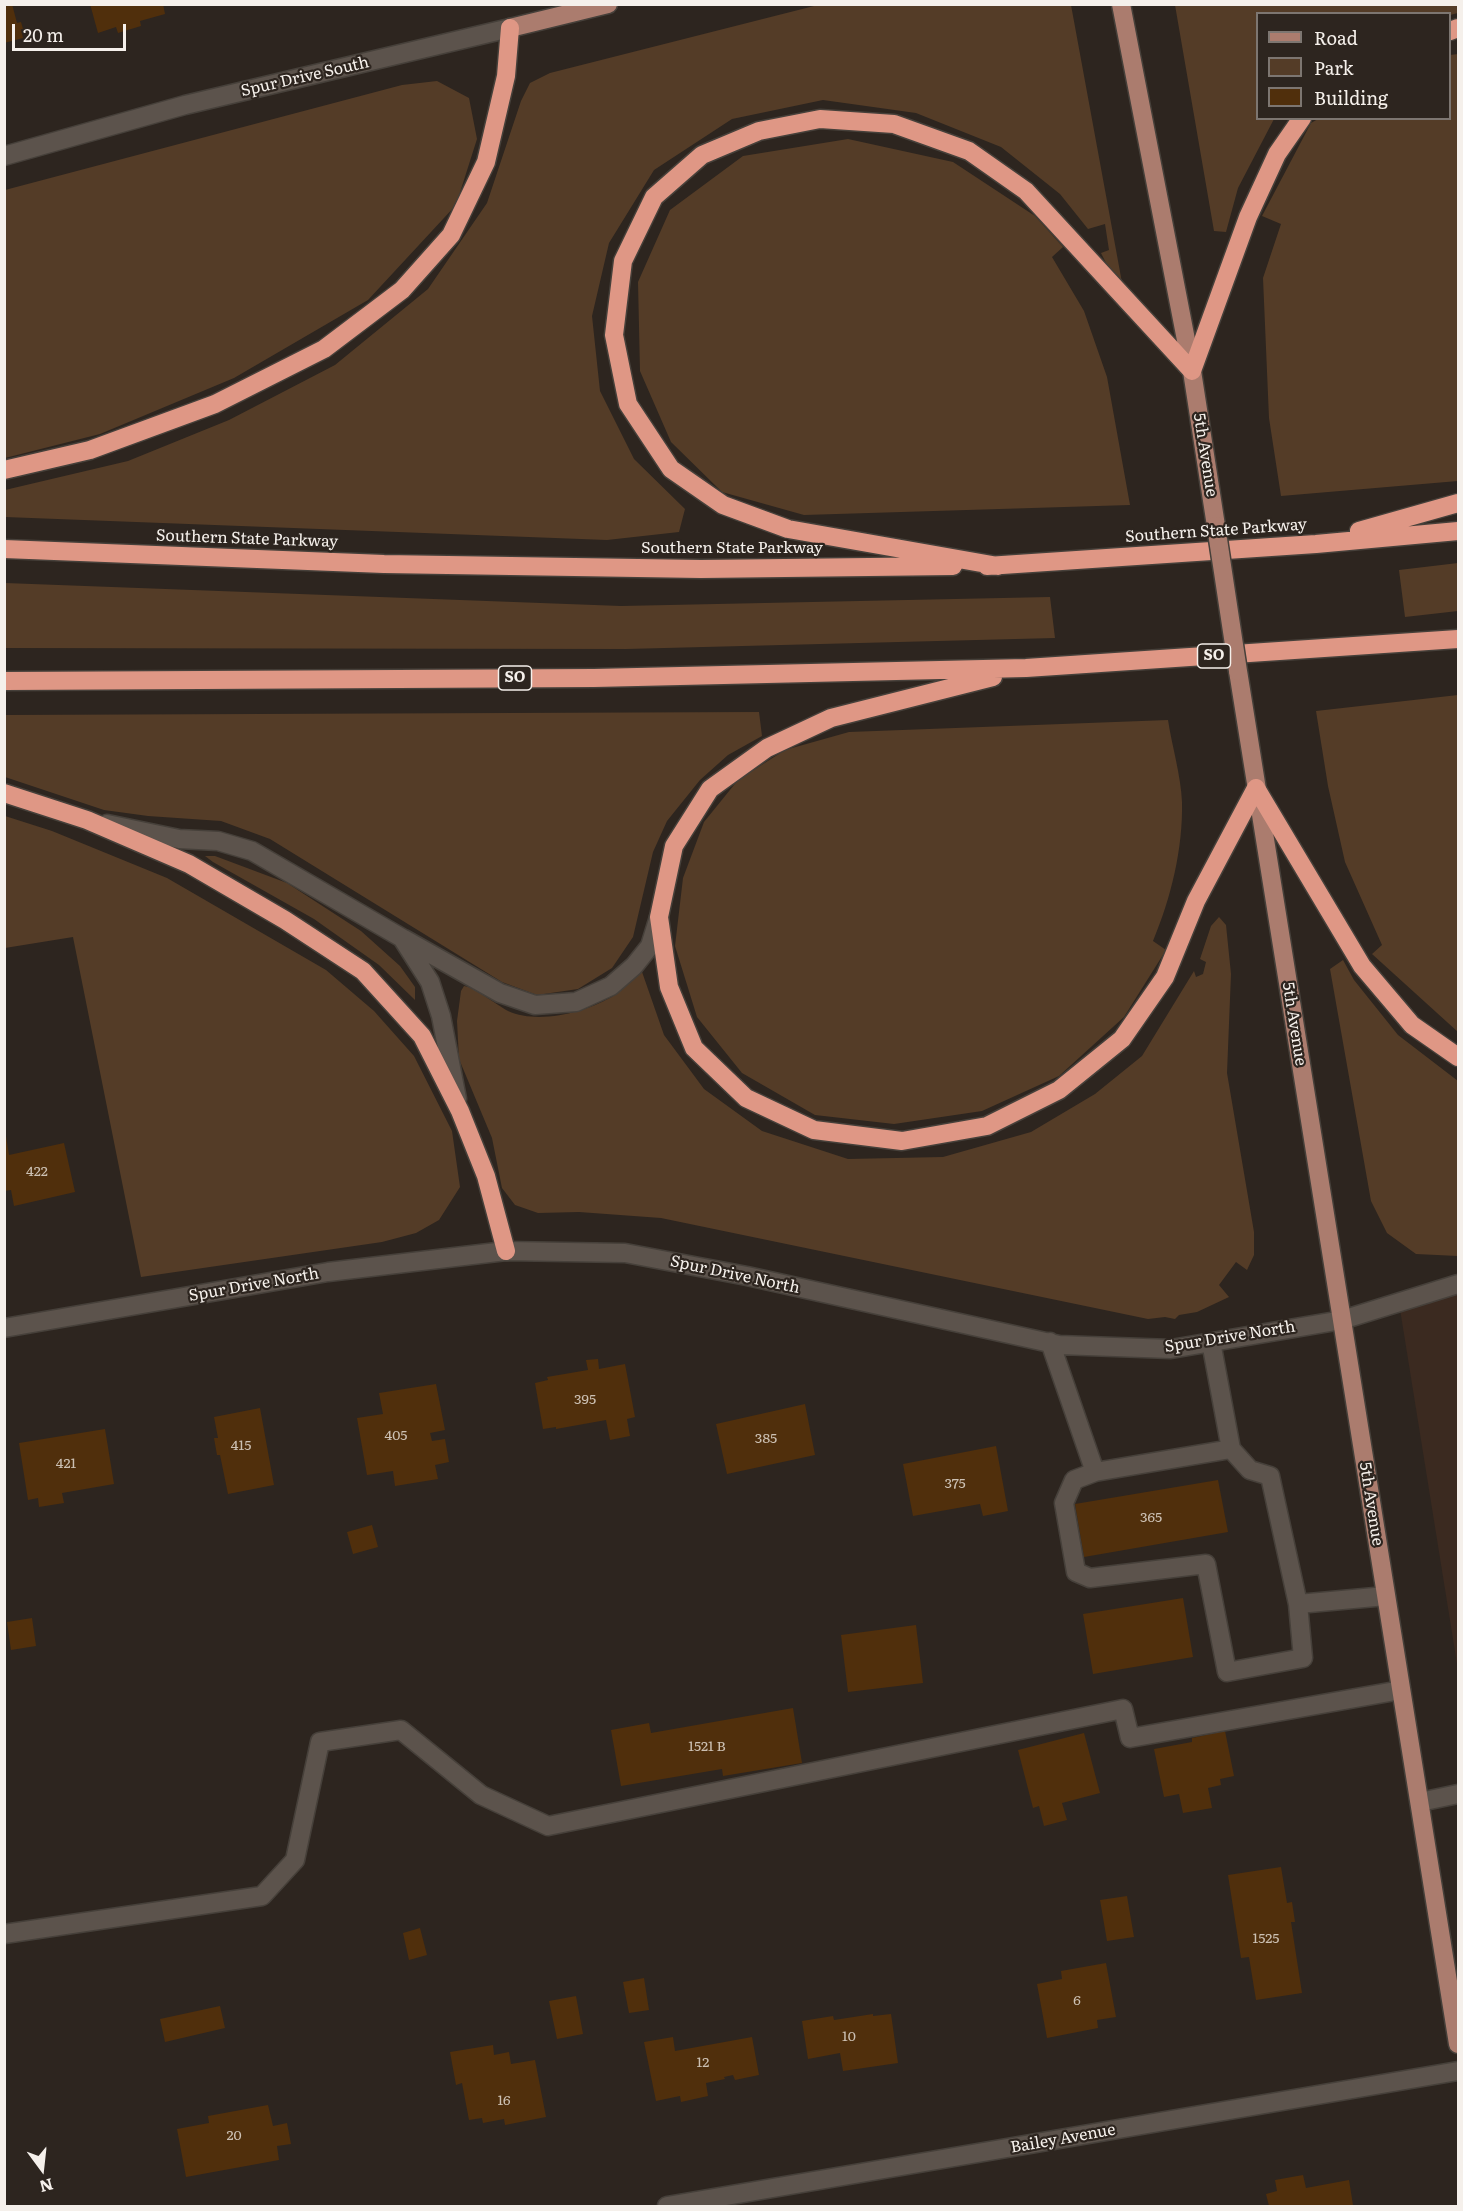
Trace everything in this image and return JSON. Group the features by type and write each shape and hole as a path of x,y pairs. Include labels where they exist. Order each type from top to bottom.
{"highway":[{"path":"4,470 90,450 215,404 324,350 402,290 451,234 486,162 506,75 510,28"},
{"path":"998,566 788,528 723,505 671,469 628,404 614,335 623,261 654,197 702,155 759,131 820,119 894,124 969,151 1026,190 1192,371 1248,217 1277,153 1301,120"},
{"path":"1316,544 1458,503"},
{"name":"Southern State Parkway","path":"4,549 384,564 701,569 998,566 1316,544 1458,531"},
{"name":"SO","path":"4,681 594,678 1026,668 1458,639"},
{"path":"1402,644 1458,650"},
{"path":"1026,668 831,718 767,748 710,789 704,798 674,846 659,917 669,987 694,1048 746,1098 814,1130 902,1141 987,1126 1059,1090 1122,1039 1165,977 1196,901 1256,788"},
{"path":"1256,788 1362,966 1412,1025 1458,1057"},
{"path":"4,794 87,820 189,864 285,920 363,971 422,1036 460,1110 486,1176 506,1251"}],"main road":[{"name":"Spur Drive South","path":"510,28 608,4"},
{"name":"5th Avenue","path":"1121,4 1192,371 1256,788 1458,2044"}],"street":[{"name":"Spur Drive South","path":"4,156 185,105 510,28"},
{"path":"87,820 179,839 218,841 252,851 500,993 536,1005 576,1002 611,986 634,966 650,946 659,917"},
{"path":"402,938 430,982 441,1016 460,1110"},
{"name":"Spur Drive North","path":"4,1328 328,1272 506,1251 625,1253 747,1276 1059,1345 1171,1349 1342,1320 1458,1284"},
{"path":"1050,1342 1095,1472"},
{"path":"1211,1342 1231,1449 1250,1470 1270,1476 1298,1604 1303,1658 1227,1672 1206,1564 1090,1578 1076,1572 1064,1503 1074,1480 1095,1472 1231,1449"},
{"path":"1298,1604 1386,1596"},
{"path":"4,1934 262,1896 295,1860 320,1742 401,1730 481,1795 548,1826 1123,1709 1130,1738 1401,1690"},
{"path":"1420,1802 1458,1794"},
{"name":"Bailey Avenue","path":"666,2206 1458,2071"}],"shaded area":[{"path":"1458,1285 1458,1670 1399,1303"}],"green space":[{"path":"1458,4 1458,13 1256,12 1256,120 1273,120 1238,188 1226,232 1214,231 1175,5"},
{"path":"818,5 1071,5 1123,288 1119,289 1101,253 1109,250 1105,224 1088,229 1060,194 1001,147 916,113 823,100 732,119 654,170 609,243 592,316 600,391 634,459 685,509 679,532 607,540 5,517 5,490 128,461 229,420 335,365 428,289 487,203 521,101 530,83 550,73"},
{"path":"1458,54 1458,481 1281,496 1269,418 1263,278 1281,224 1262,216 1311,123 1316,120 1451,120 1451,55"},
{"path":"437,81 469,98 477,139 456,205 368,300 234,378 100,434 5,458 5,190 402,85"},
{"path":"848,139 953,162 1035,216 1063,247 1052,257 1084,311 1107,377 1130,505 804,515 722,492 671,442 640,371 638,282 670,210 743,156"},
{"path":"1458,563 1458,611 1405,617 1399,570"},
{"path":"5,583 621,606 1050,597 1055,638 626,649 5,648"},
{"path":"1458,695 1458,1032 1372,954 1382,945 1345,862 1328,786 1316,711"},
{"path":"759,712 762,736 728,755 700,780 667,821 653,852 633,937 612,968 578,989 537,995 502,982 270,839 221,821 148,816 104,810 5,777 5,715"},
{"path":"1168,720 1181,792 1182,820 1175,873 1153,941 1166,950 1124,1017 1059,1076 982,1111 894,1124 815,1115 742,1073 697,1017 675,946 683,878 704,822 738,780 785,750 849,732"},
{"path":"5,816 52,831 167,878 326,970 374,1011 414,1056 452,1131 460,1187 439,1220 416,1233 382,1242 141,1277 73,937 5,948"},
{"path":"205,856 215,856 287,883 361,931 400,966 415,987 415,1000 379,965 314,919"},
{"path":"1219,917 1226,925 1231,974 1227,1073 1254,1232 1254,1255 1247,1270 1236,1262 1219,1285 1229,1297 1197,1312 1179,1315 1175,1319 1165,1317 1148,1319 661,1218 579,1212 538,1213 515,1205 502,1188 492,1138 459,1059 457,1021 461,991 464,986 508,1011 520,1015 548,1017 591,1007 604,1001 615,995 641,969 664,1035 704,1089 762,1131 848,1159 943,1157 1031,1132 1095,1094 1142,1056 1194,971 1196,977 1203,974 1206,962 1200,959 1211,926"},
{"path":"1343,960 1354,980 1398,1035 1458,1081 1458,1256 1416,1254 1387,1233 1371,1201 1330,969"}],"building":[{"path":"4,4 12,4 17,23 21,22 23,38 4,43"},
{"path":"90,4 163,4 165,14 140,21 141,26 118,33 116,27 98,33"},
{"path":"6,1136 9,1155 64,1143 75,1192 14,1206 11,1190 4,1191"},
{"path":"598,1359 599,1369 625,1364 635,1417 627,1419 630,1436 610,1440 606,1420 556,1429 556,1427 543,1429 535,1383 548,1380 547,1377 588,1370 586,1360"},
{"path":"436,1384 445,1430 430,1433 432,1441 445,1439 449,1462 435,1465 438,1479 395,1486 393,1471 367,1475 357,1418 383,1414 379,1393"},
{"path":"805,1404 815,1455 727,1474 716,1424"},
{"path":"260,1408 274,1485 228,1494 220,1455 217,1455 214,1438 218,1438 214,1417"},
{"path":"105,1429 114,1484 62,1493 64,1503 39,1507 38,1498 28,1500 19,1443"},
{"path":"996,1446 1008,1511 983,1516 980,1504 913,1516 903,1464"},
{"path":"1218,1480 1228,1532 1084,1557 1075,1504"},
{"path":"372,1525 378,1547 353,1554 347,1532"},
{"path":"1183,1598 1193,1657 1093,1674 1083,1614"},
{"path":"32,1618 36,1646 11,1650 7,1622"},
{"path":"916,1625 923,1683 848,1692 841,1635"},
{"path":"793,1708 802,1763 723,1776 722,1769 621,1786 611,1730 649,1723 651,1733"},
{"path":"1225,1731 1234,1776 1220,1779 1221,1785 1208,1788 1212,1808 1183,1813 1179,1794 1164,1797 1154,1749 1192,1742 1192,1738"},
{"path":"1084,1733 1100,1793 1062,1803 1067,1820 1044,1826 1039,1806 1033,1808 1018,1750"},
{"path":"1281,1867 1287,1903 1292,1902 1295,1922 1291,1922 1302,1993 1256,2000 1249,1957 1241,1958 1228,1875"},
{"path":"1127,1896 1134,1937 1107,1941 1100,1900"},
{"path":"420,1928 427,1955 409,1960 403,1933"},
{"path":"1106,1963 1116,2017 1097,2020 1098,2028 1047,2038 1037,1984 1062,1979 1061,1971"},
{"path":"644,1978 649,2010 629,2013 623,1982"},
{"path":"576,1996 583,2034 557,2039 549,2001"},
{"path":"220,2006 225,2028 165,2042 160,2019"},
{"path":"873,2014 873,2016 891,2014 898,2063 843,2071 840,2053 808,2059 802,2021 833,2016 834,2020"},
{"path":"673,2037 675,2051 752,2037 759,2075 735,2080 733,2075 706,2083 708,2096 681,2102 680,2096 656,2101 644,2042"},
{"path":"493,2045 494,2055 509,2052 511,2064 535,2060 546,2117 505,2125 504,2119 483,2123 482,2118 469,2120 462,2083 456,2085 450,2052"},
{"path":"268,2105 273,2126 287,2123 291,2144 277,2146 279,2160 186,2177 177,2129 209,2123 208,2116"},
{"path":"1303,2175 1306,2188 1349,2180 1353,2205 1269,2206 1266,2194 1277,2191 1275,2180"}]}
